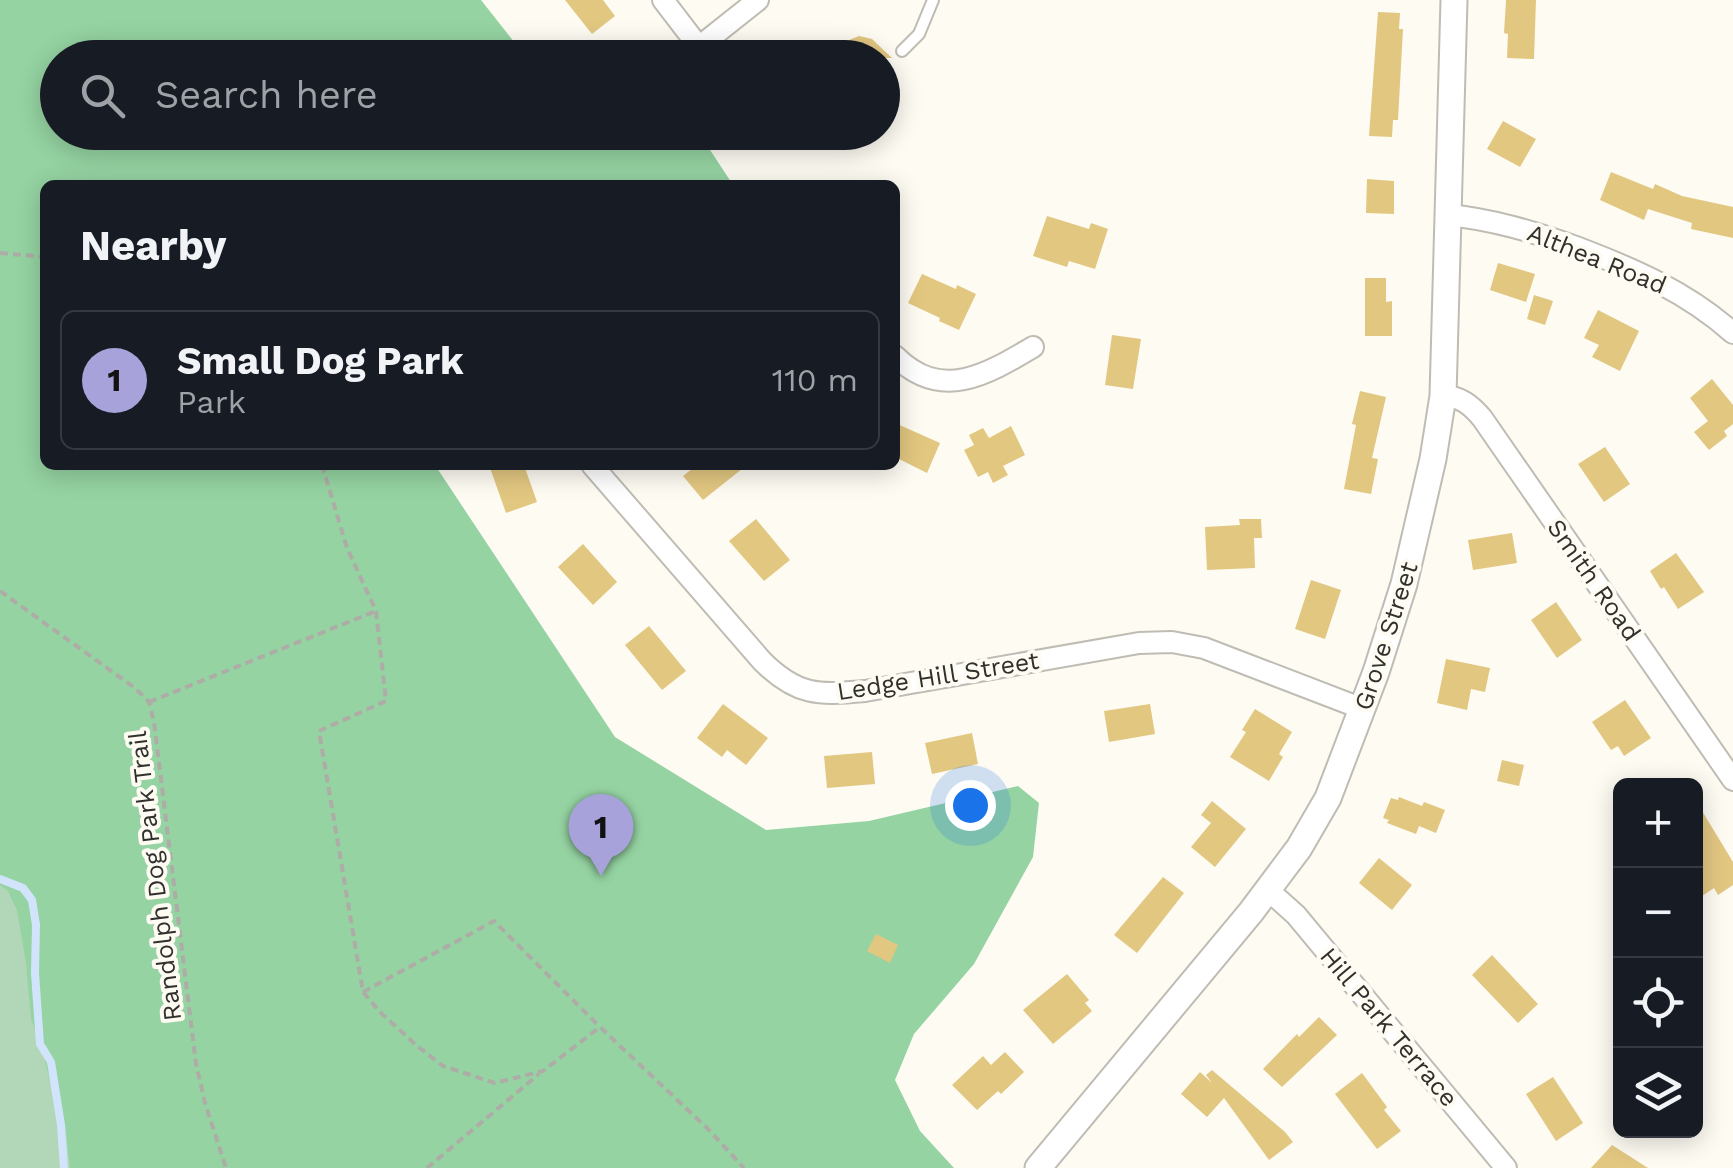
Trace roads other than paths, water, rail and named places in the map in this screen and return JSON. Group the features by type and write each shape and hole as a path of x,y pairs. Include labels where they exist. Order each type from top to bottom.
{"street":[{"path":"662,0 685,40"},
{"path":"707,40 758,0"},
{"name":"Grove Street","path":"1038,1168 1268,890 1298,848 1328,798 1363,709 1404,584 1443,396 1454,0"},
{"name":"Althea Road","path":"1448,215 1508,225 1628,268 1691,300 1730,326"},
{"path":"900,361 928,379 954,381 994,370 1033,348"},
{"name":"Smith Road","path":"1443,396 1465,402 1482,418 1733,780"},
{"name":"Ledge Hill Street","path":"600,470 762,661 786,684 800,689 831,694 865,691 1139,643 1172,642 1221,653 1363,709"},
{"name":"Hill Park Terrace","path":"1268,890 1306,926 1506,1168"}],"lane":[{"path":"902,52 918,34 933,0"}],"waterway":[{"path":"0,879 23,888 32,900 40,1044 51,1062 64,1168"}],"place":[{"name":"Small Dog Park","path":"601,876"}]}
